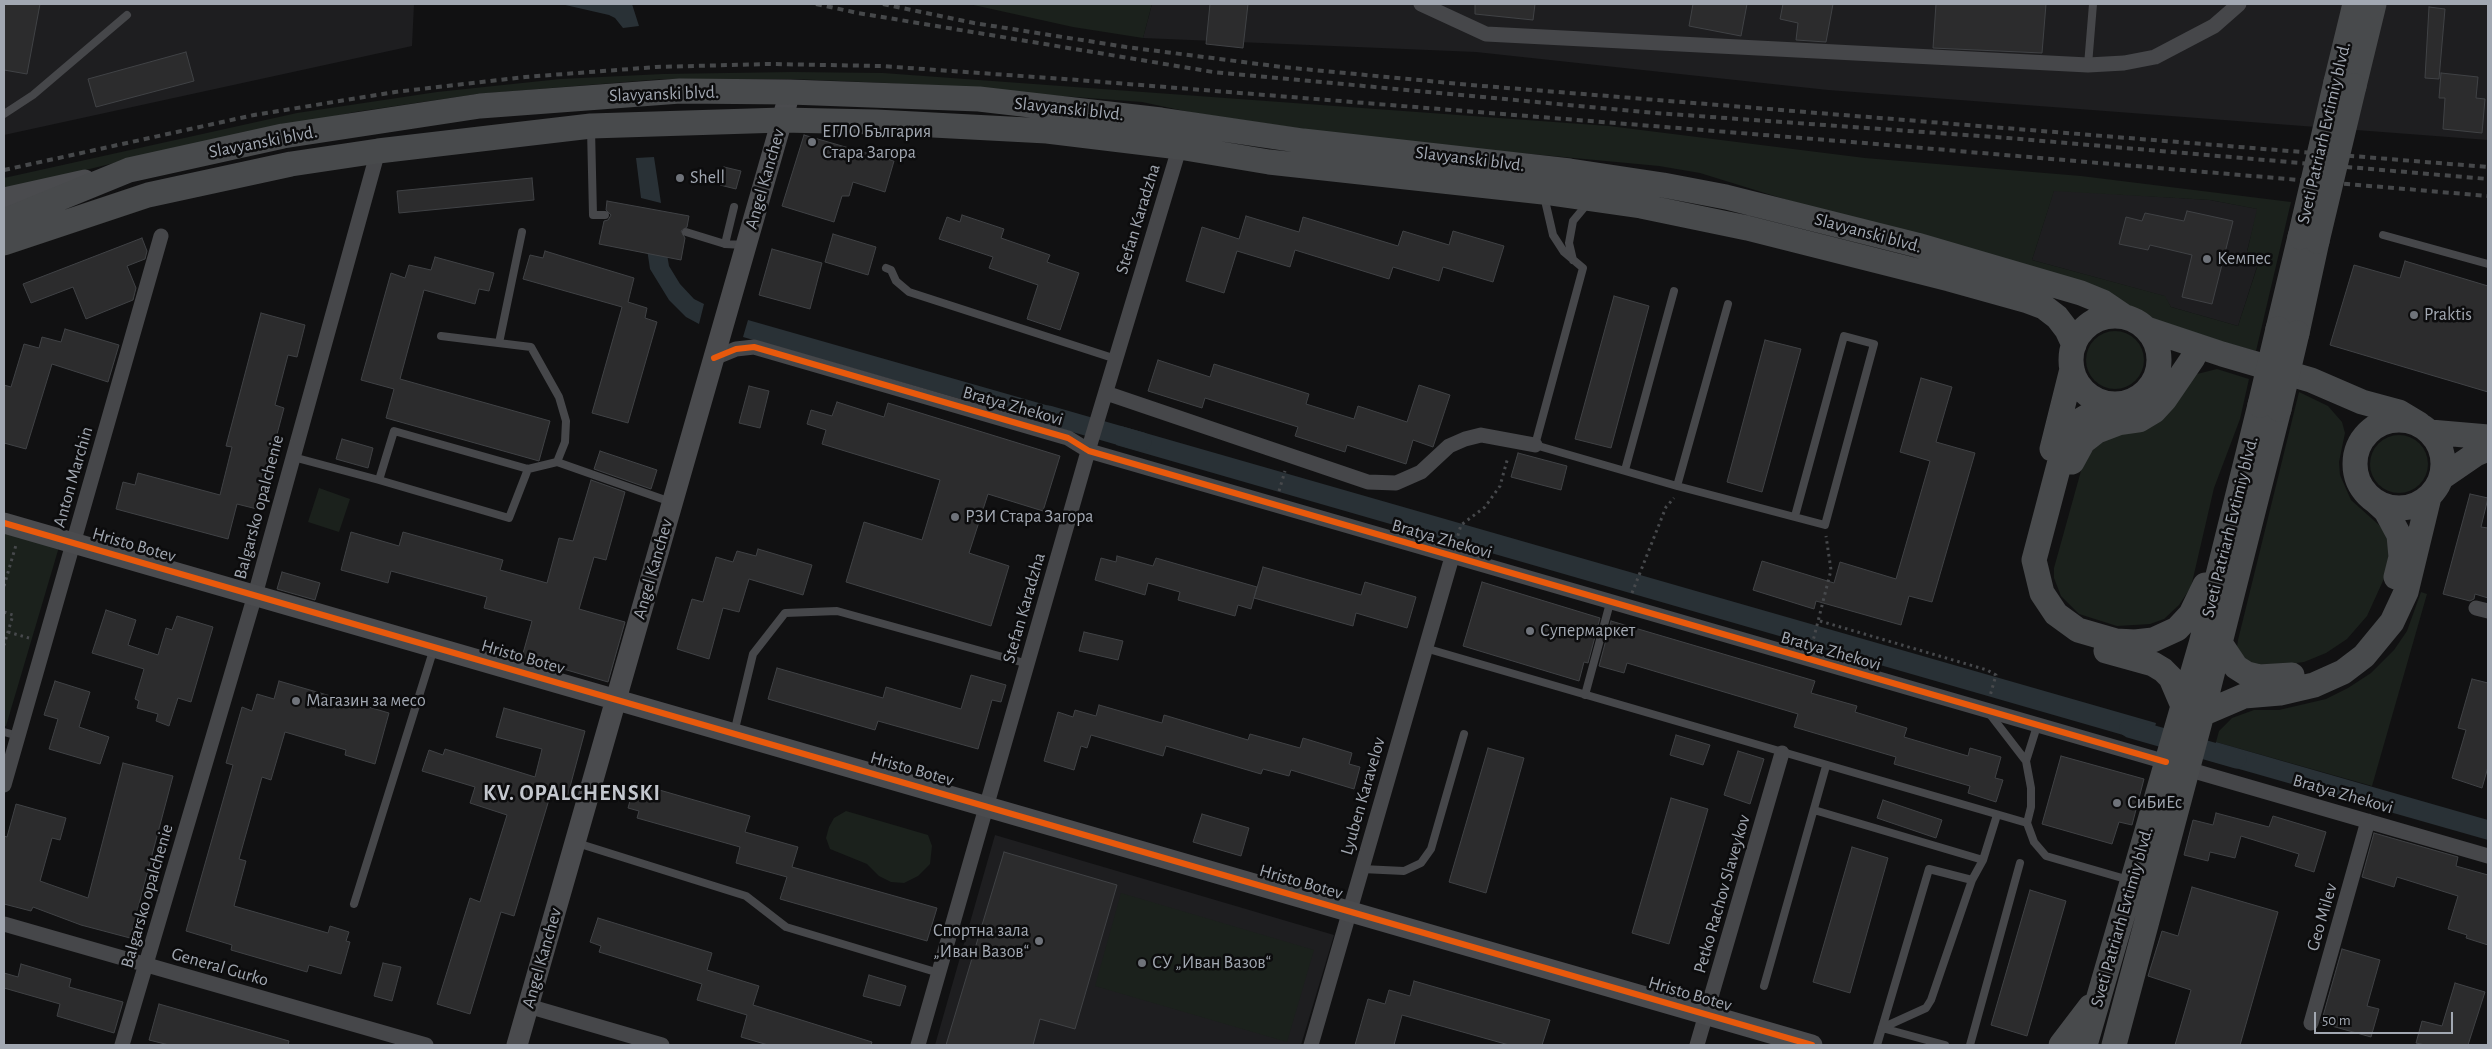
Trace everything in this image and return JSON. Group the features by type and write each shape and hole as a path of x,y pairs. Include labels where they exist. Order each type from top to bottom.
{"main road":[{"name":"Sveti Patriarh Evtimiy blvd.","path":"2191,716 2220,643 2269,407 2345,84 2355,4"},
{"name":"Sveti Patriarh Evtimiy blvd.","path":"2345,84 2374,4"},
{"name":"Slavyanski blvd.","path":"4,221 129,170 284,136 480,106 680,91 790,92 979,99 1186,124 1303,141 1616,177 1726,198 1849,227 2072,290 2093,297 2136,323 2222,354 2311,380 2362,402 2398,412 2424,428 2488,437"},
{"name":"Slavyanski blvd.","path":"4,243 148,195 291,164 378,151 591,126 782,120 1047,131 1179,147 1268,162 1592,198 1747,228 2028,301 2044,308 2057,317 2067,330 2073,357"},
{"path":"2220,643 2236,667 2247,674 2259,677 2286,676 2314,669 2338,657 2357,641 2372,624 2386,602 2401,556 2399,535 2394,523 2362,489 2355,472 2355,455 2362,439 2376,426 2388,421 2401,420 2424,428 2442,453 2435,488 2406,592 2392,622 2364,656 2343,672 2314,685 2280,693 2244,696 2191,716 2171,678 2163,670 2153,664 2064,637 2042,621 2034,611 2026,592 2021,570 2024,550 2079,334 2092,323 2108,316 2136,323 2155,341 2160,356 2158,371 2152,385 2135,400 2088,415 2072,430 2061,453 2035,555 2035,570 2042,593 2056,614 2078,630 2116,641 2136,642 2161,637 2184,622 2195,606 2228,535"},
{"name":"Slavyanski blvd.","path":"2152,385 2175,366 2193,358 2222,354"},
{"path":"2073,357 2079,386 2088,395 2107,404 2120,404"},
{"path":"2039,538 2072,461 2083,442 2097,431 2118,423 2139,420 2154,411 2166,399 2193,358"},
{"name":"Slavyanski blvd.","path":"2327,387 2351,411 2362,439"},
{"name":"Sveti Patriarh Evtimiy blvd.","path":"2114,1045 2179,757 2191,716 2228,535 2269,407"},
{"path":"2375,501 2384,506 2412,507 2471,457 2488,448"},
{"name":"Sveti Patriarh Evtimiy blvd.","path":"2085,1045 2132,881 2179,757"},
{"path":"2061,1045 2099,995"}],"street":[{"path":"1420,4 1486,34 2088,65 2124,63 2154,57 2214,26 2239,4"},
{"name":"Angel Kanchev","path":"517,1045 790,92"},
{"name":"Stefan Karadzha","path":"918,1045 1098,417 1186,124"},
{"name":"Balgarsko opalchenie","path":"122,1045 255,595 378,151"},
{"path":"4,198 129,170"},
{"name":"Anton Marchin","path":"4,785 11,734 45,642 161,236"},
{"name":"Bratya Zhekovi","path":"714,358 736,349 754,347 1454,550 1610,603 1989,704 2037,726 2179,757 2368,821 2488,856"},
{"path":"1106,393 1368,482 1396,483 1420,472 1449,446 1465,438 1481,435 1535,445"},
{"name":"Hristo Botev","path":"13,525 1812,1045"},
{"name":"Lyuben Karavelov","path":"1311,1045 1454,550"},
{"name":"Petko Rachov Slaveykov","path":"1697,1045 1782,753"},
{"name":"Geo Milev","path":"2312,1023 2368,821"},
{"name":"General Gurko","path":"4,924 426,1045"},
{"path":"528,1006 662,1045"}],"lane":[{"path":"2088,65 2093,4"},
{"path":"4,114 33,95 127,15"},
{"path":"591,126 593,215 605,215"},
{"path":"1543,192 1553,235 1564,252 1583,268 1535,445 1680,487 1824,524 1874,344 1844,336 1795,516"},
{"path":"1573,260 1569,243 1573,221 1592,198"},
{"path":"725,244 734,207"},
{"path":"499,343 522,232"},
{"path":"686,232 725,244 746,245"},
{"path":"2383,235 2488,264"},
{"path":"886,268 891,270 896,281 908,292 1116,359"},
{"path":"1625,470 1674,291"},
{"path":"1680,487 1728,304"},
{"path":"441,336 532,347 559,397 566,421 565,442 557,462"},
{"path":"379,480 394,431 528,469 557,462 673,502"},
{"path":"293,457 510,518 528,469"},
{"path":"1585,695 1610,603"},
{"path":"734,734 753,654 784,613 837,611 1028,664"},
{"path":"354,904 434,647"},
{"path":"1425,648 1826,766 2027,822"},
{"path":"1989,704 2026,761 2032,807 2027,822 2034,842 2046,856 2132,881"},
{"path":"2026,761 2037,726"},
{"path":"1362,869 1404,871 1421,863 1431,849 1464,734"},
{"path":"1764,986 1826,766"},
{"path":"1814,810 1983,860"},
{"path":"1882,1028 1926,1008 1931,1000 1972,880 1983,860 1997,815"},
{"path":"575,842 746,896 786,928 939,973"},
{"path":"1970,1045 2020,862"},
{"path":"1877,1045 1929,869 1972,880"},
{"path":"1882,1028 1944,1045"}],"path":[{"path":"1454,550 1461,525 1485,507 1500,486 1512,441"},
{"path":"1279,491 1284,473"},
{"path":"1632,594 1637,575 1666,507 1680,487"},
{"path":"1812,644 1820,620 1831,570 1824,524"},
{"path":"4,586 13,525"},
{"path":"4,612 13,614 4,645"},
{"path":"1820,620 1996,674 1989,704"},
{"path":"8,632 45,642"}],"shaded area":[{"path":"4,4 414,4 412,46 4,135"},
{"path":"561,4 632,4 639,26 623,28 615,18 609,15"},
{"path":"969,4 1152,4 1143,38 1073,27"},
{"path":"1152,4 2488,4 2488,140 1828,90 1476,52 1143,38"},
{"path":"883,73 1609,126 1865,158 2081,176 2291,202 2256,351 2157,324 2143,312 2127,305 1700,173 1659,166 1371,139 1194,113 1142,102 886,83 792,79 663,79 477,94 355,112 159,152 4,190 4,178 297,113 437,92 560,79 663,74","holes":["2054,191 2210,200 2257,209 2247,252 2261,255 2238,326 2171,307 2165,296 2032,260"]},
{"path":"654,157 661,203 641,198 636,158"},
{"path":"2054,190 2210,200 2258,209 2247,251 2261,254 2238,326 2171,307 2164,296 2032,260"},
{"path":"647,249 667,254 669,266 680,284 694,299 704,304 699,324 686,317 669,300 650,269"},
{"path":"748,320 1074,413 1069,430 743,337"},
{"path":"2109,331 2121,331 2136,339 2144,354 2144,366 2136,381 2121,389 2109,389 2094,381 2086,366 2086,354 2094,339"},
{"path":"2217,369 2249,379 2240,419 2214,488 2191,587 2179,605 2164,619 2150,624 2117,626 2079,614 2061,596 2054,578 2054,568 2084,460 2102,440 2197,374"},
{"path":"2299,392 2328,406 2342,422 2345,433 2339,462 2340,475 2351,500 2379,525 2386,534 2390,547 2387,572 2367,616 2347,639 2326,653 2304,662 2260,668 2247,662 2237,647"},
{"path":"1121,426 2156,723 2151,743 1116,445"},
{"path":"2399,435 2410,437 2420,443 2426,453 2428,464 2426,475 2420,485 2410,491 2399,493 2388,491 2378,485 2372,475 2370,464 2372,453 2378,443 2388,437"},
{"path":"319,488 350,499 339,532 308,522"},
{"path":"4,531 59,547 6,726 4,726"},
{"path":"2421,592 2427,594 2372,786 2216,742 2219,731 2232,718 2254,710 2279,710 2326,699 2371,673 2394,650 2407,631"},
{"path":"2216,742 2488,820 2488,840 2211,761"},
{"path":"846,811 928,835 932,846 930,864 918,876 904,883 891,882 879,876 867,864 830,849 826,838 829,827 834,818"},
{"name":"СУ „Иван Вазов“","path":"995,835 1334,935 1301,1045 935,1045"},
{"path":"1121,893 1314,950 1287,1042 1095,986"}],"building":[{"path":"4,4 40,4 27,74 4,70"},
{"path":"1210,4 1248,4 1243,48 1206,44"},
{"path":"1475,4 1535,4 1533,20 1475,14"},
{"path":"1693,4 1747,4 1741,36 1689,26"},
{"path":"1783,4 1833,4 1826,42 1796,40 1798,23 1780,19"},
{"path":"1936,4 2046,4 2042,53 1933,48"},
{"path":"2429,7 2445,9 2439,79 2425,78"},
{"path":"186,52 194,81 96,107 88,79"},
{"path":"2441,73 2478,77 2476,98 2485,99 2482,133 2443,129 2445,98 2439,98"},
{"path":"804,135 894,161 885,192 853,182 849,196 842,196 834,222 782,206"},
{"path":"724,167 741,171 736,189 720,185"},
{"path":"532,178 534,200 399,213 397,191"},
{"path":"607,201 689,216 687,227 681,231 685,238 681,260 599,244 604,221 608,220 611,215 606,210"},
{"path":"2187,211 2233,221 2212,304 2182,297 2192,255 2150,245 2148,250 2119,244 2126,217 2142,221 2145,213 2184,221"},
{"path":"962,215 1004,229 1001,238 1050,255 1047,262 1079,273 1060,330 1027,319 1038,285 989,268 993,257 939,239 947,217 960,222"},
{"path":"1246,216 1299,232 1303,217 1398,246 1403,231 1449,245 1453,231 1504,246 1493,282 1443,267 1439,281 1393,267 1389,279 1295,250 1290,267 1237,251 1224,293 1186,281 1202,227 1239,239"},
{"path":"833,234 876,247 868,275 825,262"},
{"path":"142,238 147,251 145,259 127,266 136,288 133,300 86,319 73,287 31,303 23,284"},
{"path":"772,249 822,263 810,309 759,295"},
{"path":"545,251 634,278 628,302 647,308 645,318 657,322 628,423 592,413 622,307 523,279 530,255 543,258"},
{"path":"435,257 494,273 489,291 479,289 475,304 424,290 400,379 550,421 539,461 386,418 394,389 361,380 391,273 405,278 409,265 431,270"},
{"name":"Praktis","path":"2405,261 2488,286 2488,392 2330,345 2354,265 2400,278"},
{"path":"1614,296 1649,306 1611,448 1575,439"},
{"path":"261,313 305,325 297,357 288,355 275,405 284,408 257,509 237,504 228,539 116,509 123,482 135,485 138,473 220,495 232,447 226,446"},
{"path":"65,329 119,345 108,382 52,364 26,449 4,443 4,385 11,387 24,344 39,348 42,337 61,342"},
{"path":"1765,340 1801,349 1762,492 1727,482"},
{"path":"1158,360 1210,377 1214,364 1309,394 1306,404 1354,419 1358,406 1407,422 1419,385 1450,395 1433,447 1413,440 1406,464 1347,445 1345,452 1295,436 1298,427 1205,398 1202,408 1148,391"},
{"path":"1921,378 1952,387 1936,442 1975,453 1932,602 1909,596 1901,625 1816,601 1814,609 1753,590 1762,561 1834,583 1840,562 1896,579 1930,461 1900,452"},
{"path":"749,386 769,391 760,428 739,423"},
{"name":"РЗИ Стара Загора","path":"837,402 884,417 888,403 1060,456 1043,511 988,494 969,553 1009,566 991,626 846,582 864,522 922,540 940,480 822,444 826,430 807,424 811,410 832,416"},
{"path":"342,439 373,448 368,468 336,459"},
{"path":"600,451 657,470 651,489 594,469"},
{"path":"1518,453 1567,466 1561,490 1511,477"},
{"path":"591,480 625,492 606,560 594,557 579,609 625,622 608,682 522,657 532,621 484,608 487,597 391,571 388,583 341,570 351,532 399,546 403,532 503,560 500,570 547,583 559,538 573,541"},
{"path":"2470,494 2488,498 2481,527 2488,528 2488,598 2475,594 2474,599 2470,601 2443,594"},
{"path":"758,549 812,565 803,595 749,579 739,612 723,608 709,659 677,649 692,599 703,602 716,557 733,562 737,551 756,556"},
{"path":"1117,556 1153,566 1156,558 1257,587 1251,609 1238,605 1235,616 1178,600 1180,592 1148,583 1145,595 1095,580 1101,558 1116,562"},
{"path":"1263,567 1361,595 1365,582 1416,597 1407,628 1356,613 1353,626 1254,598"},
{"path":"282,572 320,583 315,600 277,589"},
{"name":"Супермаркет","path":"1482,582 1600,618 1588,663 1584,662 1579,681 1463,646"},
{"path":"106,610 136,620 128,645 158,655 166,628 172,630 177,616 213,627 191,702 178,698 169,726 156,721 158,714 137,708 139,701 135,699 144,669 92,653"},
{"path":"1611,621 1815,681 1811,693 1857,706 1855,712 1907,728 1904,737 1968,756 1970,748 2001,757 1995,778 2003,780 1996,802 1968,793 1970,786 1894,764 1896,757 1794,727 1798,714 1627,663 1624,673 1599,666"},
{"path":"1084,632 1123,641 1118,660 1079,651"},
{"path":"777,668 883,698 886,687 961,709 971,675 1006,685 1001,702 992,700 978,749 878,721 875,730 768,699"},
{"path":"2472,679 2488,683 2488,767 2482,788 2452,778 2466,730 2458,728"},
{"path":"55,681 90,692 79,727 109,737 100,764 49,749 58,719 44,715"},
{"path":"279,681 389,713 375,764 345,755 346,750 285,732 271,780 262,777 239,859 246,861 234,906 328,933 330,926 349,932 346,941 350,942 341,974 309,965 307,972 231,950 232,945 186,931 233,765 226,763 242,707 252,711 257,694 274,699"},
{"path":"1099,705 1162,723 1164,715 1248,740 1250,734 1300,748 1303,738 1352,753 1349,764 1360,767 1354,789 1291,770 1289,776 1263,769 1261,774 1166,746 1163,756 1091,735 1087,748 1081,746 1074,770 1044,761 1058,712 1073,717 1075,710 1096,716"},
{"path":"504,708 585,731 567,798 551,793 514,916 501,912 470,1014 437,1004 470,898 480,902 507,815 470,803 475,787 422,771 429,750 443,755 445,749 535,777 542,749 496,737"},
{"path":"1676,735 1710,745 1703,765 1670,755"},
{"path":"1488,748 1524,758 1486,893 1449,882"},
{"path":"1738,751 1764,759 1750,804 1724,795"},
{"path":"2061,756 2144,779 2132,825 2119,822 2112,844 2042,824"},
{"path":"123,763 173,776 130,938 81,925 33,907 31,911 4,904 4,836 7,837 16,804 66,818 60,840 52,838 40,881 88,898"},
{"path":"635,783 750,816 745,832 798,847 792,867 937,908 927,941 780,899 787,877 736,863 740,847 637,818 639,811 628,808"},
{"path":"1671,798 1708,809 1669,944 1632,933"},
{"path":"1883,800 1942,820 1936,838 1877,818"},
{"path":"2216,813 2269,827 2273,816 2326,832 2314,872 2295,866 2299,854 2241,836 2235,858 2210,852 2208,861 2184,855 2193,820 2213,825"},
{"path":"1202,814 1249,828 1241,856 1193,842"},
{"path":"2374,833 2458,857 2456,866 2488,875 2488,945 2466,938 2467,935 2448,929 2458,896 2397,877 2394,887 2362,877"},
{"path":"1852,847 1888,858 1850,993 1813,982"},
{"name":"Спортна зала „Иван Вазов“","path":"1004,852 1117,885 1075,1029 1040,1019 1033,1045 946,1045"},
{"path":"2192,887 2278,912 2240,1045 2175,1045 2191,990 2148,976 2162,931 2178,936"},
{"path":"2030,890 2066,901 2027,1036 1991,1025"},
{"path":"598,918 712,953 707,970 759,986 753,1005 872,1042 871,1045 768,1045 741,1037 747,1015 697,1000 702,984 599,952 601,946 590,942"},
{"path":"2342,949 2380,960 2367,1006 2379,1009 2371,1037 2321,1023"},
{"path":"383,963 401,967 392,1001 374,996"},
{"path":"21,964 71,979 69,987 123,1002 114,1033 57,1016 60,1004 4,988 4,973 18,977"},
{"path":"869,975 906,986 900,1006 863,996"},
{"path":"1414,981 1550,1020 1542,1045 1509,1045 1402,1015 1394,1045 1355,1045 1368,999 1385,1004 1389,990 1410,996"},
{"path":"2455,983 2485,992 2468,1045 2425,1045 2416,1043 2422,1021 2442,1026"},
{"path":"159,1004 289,1041 288,1045 169,1045 149,1040"}],"waterway":[{"path":"1048,415 1142,442"},
{"path":"2129,728 2237,759"}],"railway":[{"path":"816,4 858,13 1213,72 1655,113 2008,138 2488,179"},
{"path":"883,4 974,23 1126,47 1282,67 1471,85 2488,167"},
{"path":"4,170 254,115 395,92 525,77 656,67 769,64 881,66 1078,80 1852,142 2488,196"}],"cycle path":[{"path":"714,358 736,349 754,347 1068,438 1089,451 2166,762"},
{"path":"4,523 1812,1045"}],"place":[{"name":"ЕГЛО България Стара Загора","path":"812,142"},
{"name":"Shell","path":"680,178"},
{"name":"Кемпес","path":"2207,259"},
{"name":"Praktis","path":"2414,315"},
{"name":"РЗИ Стара Загора","path":"955,517"},
{"name":"Супермаркет","path":"1530,631"},
{"name":"Магазин за месо","path":"296,701"},
{"name":"СиБиЕс","path":"2117,803"},
{"name":"Спортна зала „Иван Вазов“","path":"1039,941"},
{"name":"СУ „Иван Вазов“","path":"1142,963"}],"district":[{"name":"KV. OPALCHENSKI","path":"572,793"}]}
